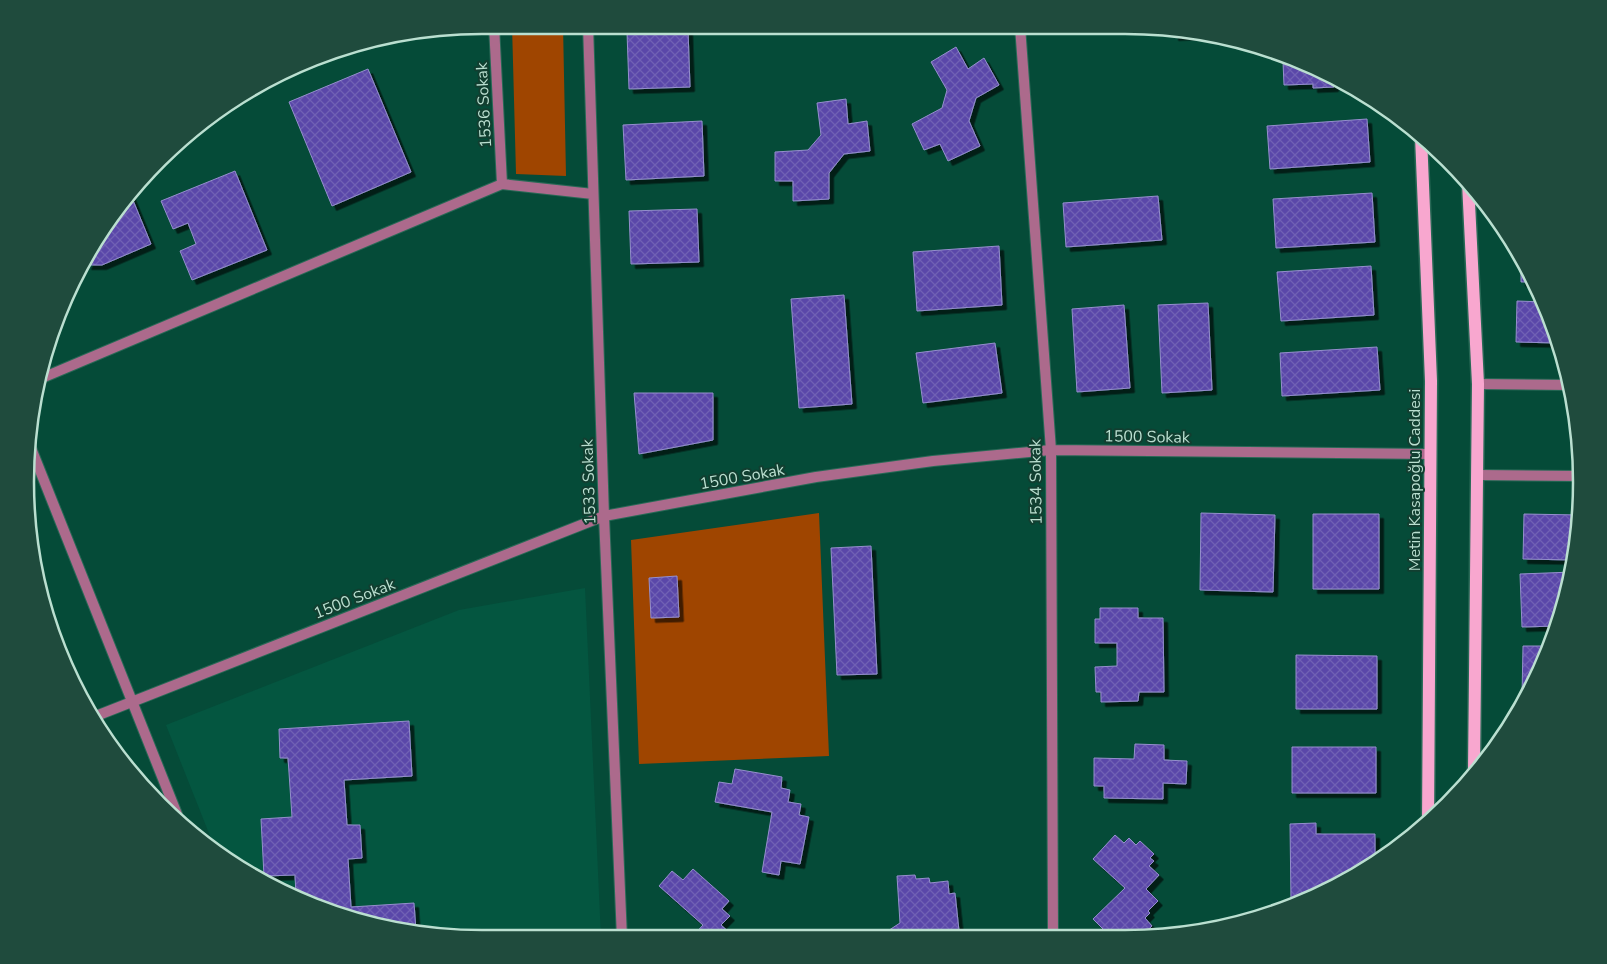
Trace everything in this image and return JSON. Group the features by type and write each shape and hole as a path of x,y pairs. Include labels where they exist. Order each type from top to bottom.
{"main road":[{"name":"Metin Kasapoğlu Caddesi","path":"1420,144 1431,381 1428,812"},
{"path":"1469,194 1478,384 1474,763"}],"street":[{"name":"1536 Sokak","path":"494,34 502,184"},
{"name":"1533 Sokak","path":"588,34 604,516 622,930"},
{"name":"1534 Sokak","path":"1021,34 1051,450 1053,930"},
{"path":"47,376 502,184 593,194"},
{"path":"1478,384 1563,385"},
{"name":"1500 Sokak","path":"99,715 604,516 816,477 933,461 1051,450 1430,454"},
{"path":"35,458 175,808"},
{"path":"1476,475 1573,476"}],"shaded area":[{"path":"512,34 563,34 566,176 516,174"},
{"path":"819,513 829,756 639,764 631,540"},
{"path":"585,588 601,930 453,929 395,922 366,915 310,896 258,870 212,840 166,725 459,610"}],"building":[{"path":"627,34 688,34 690,87 629,89"},
{"path":"956,47 968,69 984,58 999,85 976,98 969,121 980,146 948,161 940,144 924,150 912,124 942,108 947,90 931,62"},
{"path":"1283,63 1323,80 1334,87 1313,88 1313,84 1284,85"},
{"path":"368,69 411,172 332,206 289,102"},
{"path":"846,99 848,124 867,121 870,151 844,154 829,173 829,199 793,201 793,181 775,181 775,152 808,150 821,135 817,103"},
{"path":"1367,119 1370,162 1270,169 1267,126"},
{"path":"702,121 704,176 626,180 623,125"},
{"path":"235,171 267,250 192,280 180,251 196,244 188,223 173,229 161,201"},
{"path":"1372,193 1375,242 1276,248 1273,199"},
{"path":"1158,196 1162,240 1066,247 1063,203"},
{"path":"133,200 151,244 102,265 90,265 109,233"},
{"path":"697,209 699,262 631,264 629,211"},
{"path":"999,246 1002,305 917,311 913,252"},
{"path":"1371,266 1374,315 1281,321 1277,272"},
{"path":"1521,273 1526,282 1521,282"},
{"path":"844,295 852,404 799,408 791,299"},
{"path":"1517,301 1535,302 1551,343 1516,342"},
{"path":"1208,303 1212,390 1162,393 1158,305"},
{"path":"1124,305 1130,388 1077,392 1072,309"},
{"path":"995,343 1002,393 923,403 916,353"},
{"path":"1377,347 1380,390 1282,396 1280,353"},
{"path":"634,393 713,393 713,440 639,454"},
{"path":"1201,513 1275,515 1273,592 1200,590"},
{"path":"1313,514 1379,514 1379,589 1313,589"},
{"path":"1524,514 1572,515 1566,560 1523,559"},
{"path":"871,546 877,674 837,675 831,548"},
{"path":"1564,572 1549,626 1522,627 1520,574"},
{"path":"677,576 679,617 651,618 649,578"},
{"path":"1100,608 1138,608 1138,618 1163,618 1164,692 1139,692 1138,701 1101,702 1101,692 1096,692 1095,667 1117,666 1117,643 1095,643 1095,619 1100,619"},
{"path":"1523,646 1542,646 1539,654 1522,689"},
{"path":"1296,655 1377,656 1377,709 1296,709"},
{"path":"409,721 412,776 344,780 347,825 360,825 362,858 348,859 351,907 414,903 416,925 366,915 310,896 296,889 295,875 269,876 264,873 261,819 292,817 288,758 280,758 279,729"},
{"path":"1135,744 1164,745 1164,760 1187,761 1186,784 1163,783 1163,799 1104,798 1104,786 1094,786 1094,758 1134,759"},
{"path":"1292,747 1376,747 1376,793 1292,793"},
{"path":"735,769 782,777 781,788 790,790 788,802 801,804 799,815 809,817 800,864 781,861 779,875 762,872 772,812 715,802 719,782 732,784"},
{"path":"1316,823 1316,834 1375,834 1375,854 1323,884 1291,898 1290,824"},
{"path":"1115,835 1124,843 1129,838 1136,845 1140,841 1154,854 1150,858 1154,861 1149,866 1159,875 1146,889 1158,901 1148,911 1150,913 1145,918 1152,926 1149,929 1104,930 1093,919 1125,888 1093,859"},
{"path":"693,869 729,901 722,909 730,916 721,925 727,930 698,930 703,925 659,886 672,871 683,880"},
{"path":"915,875 916,879 929,878 930,883 948,881 949,894 955,893 959,930 889,930 900,923 897,876"}]}
